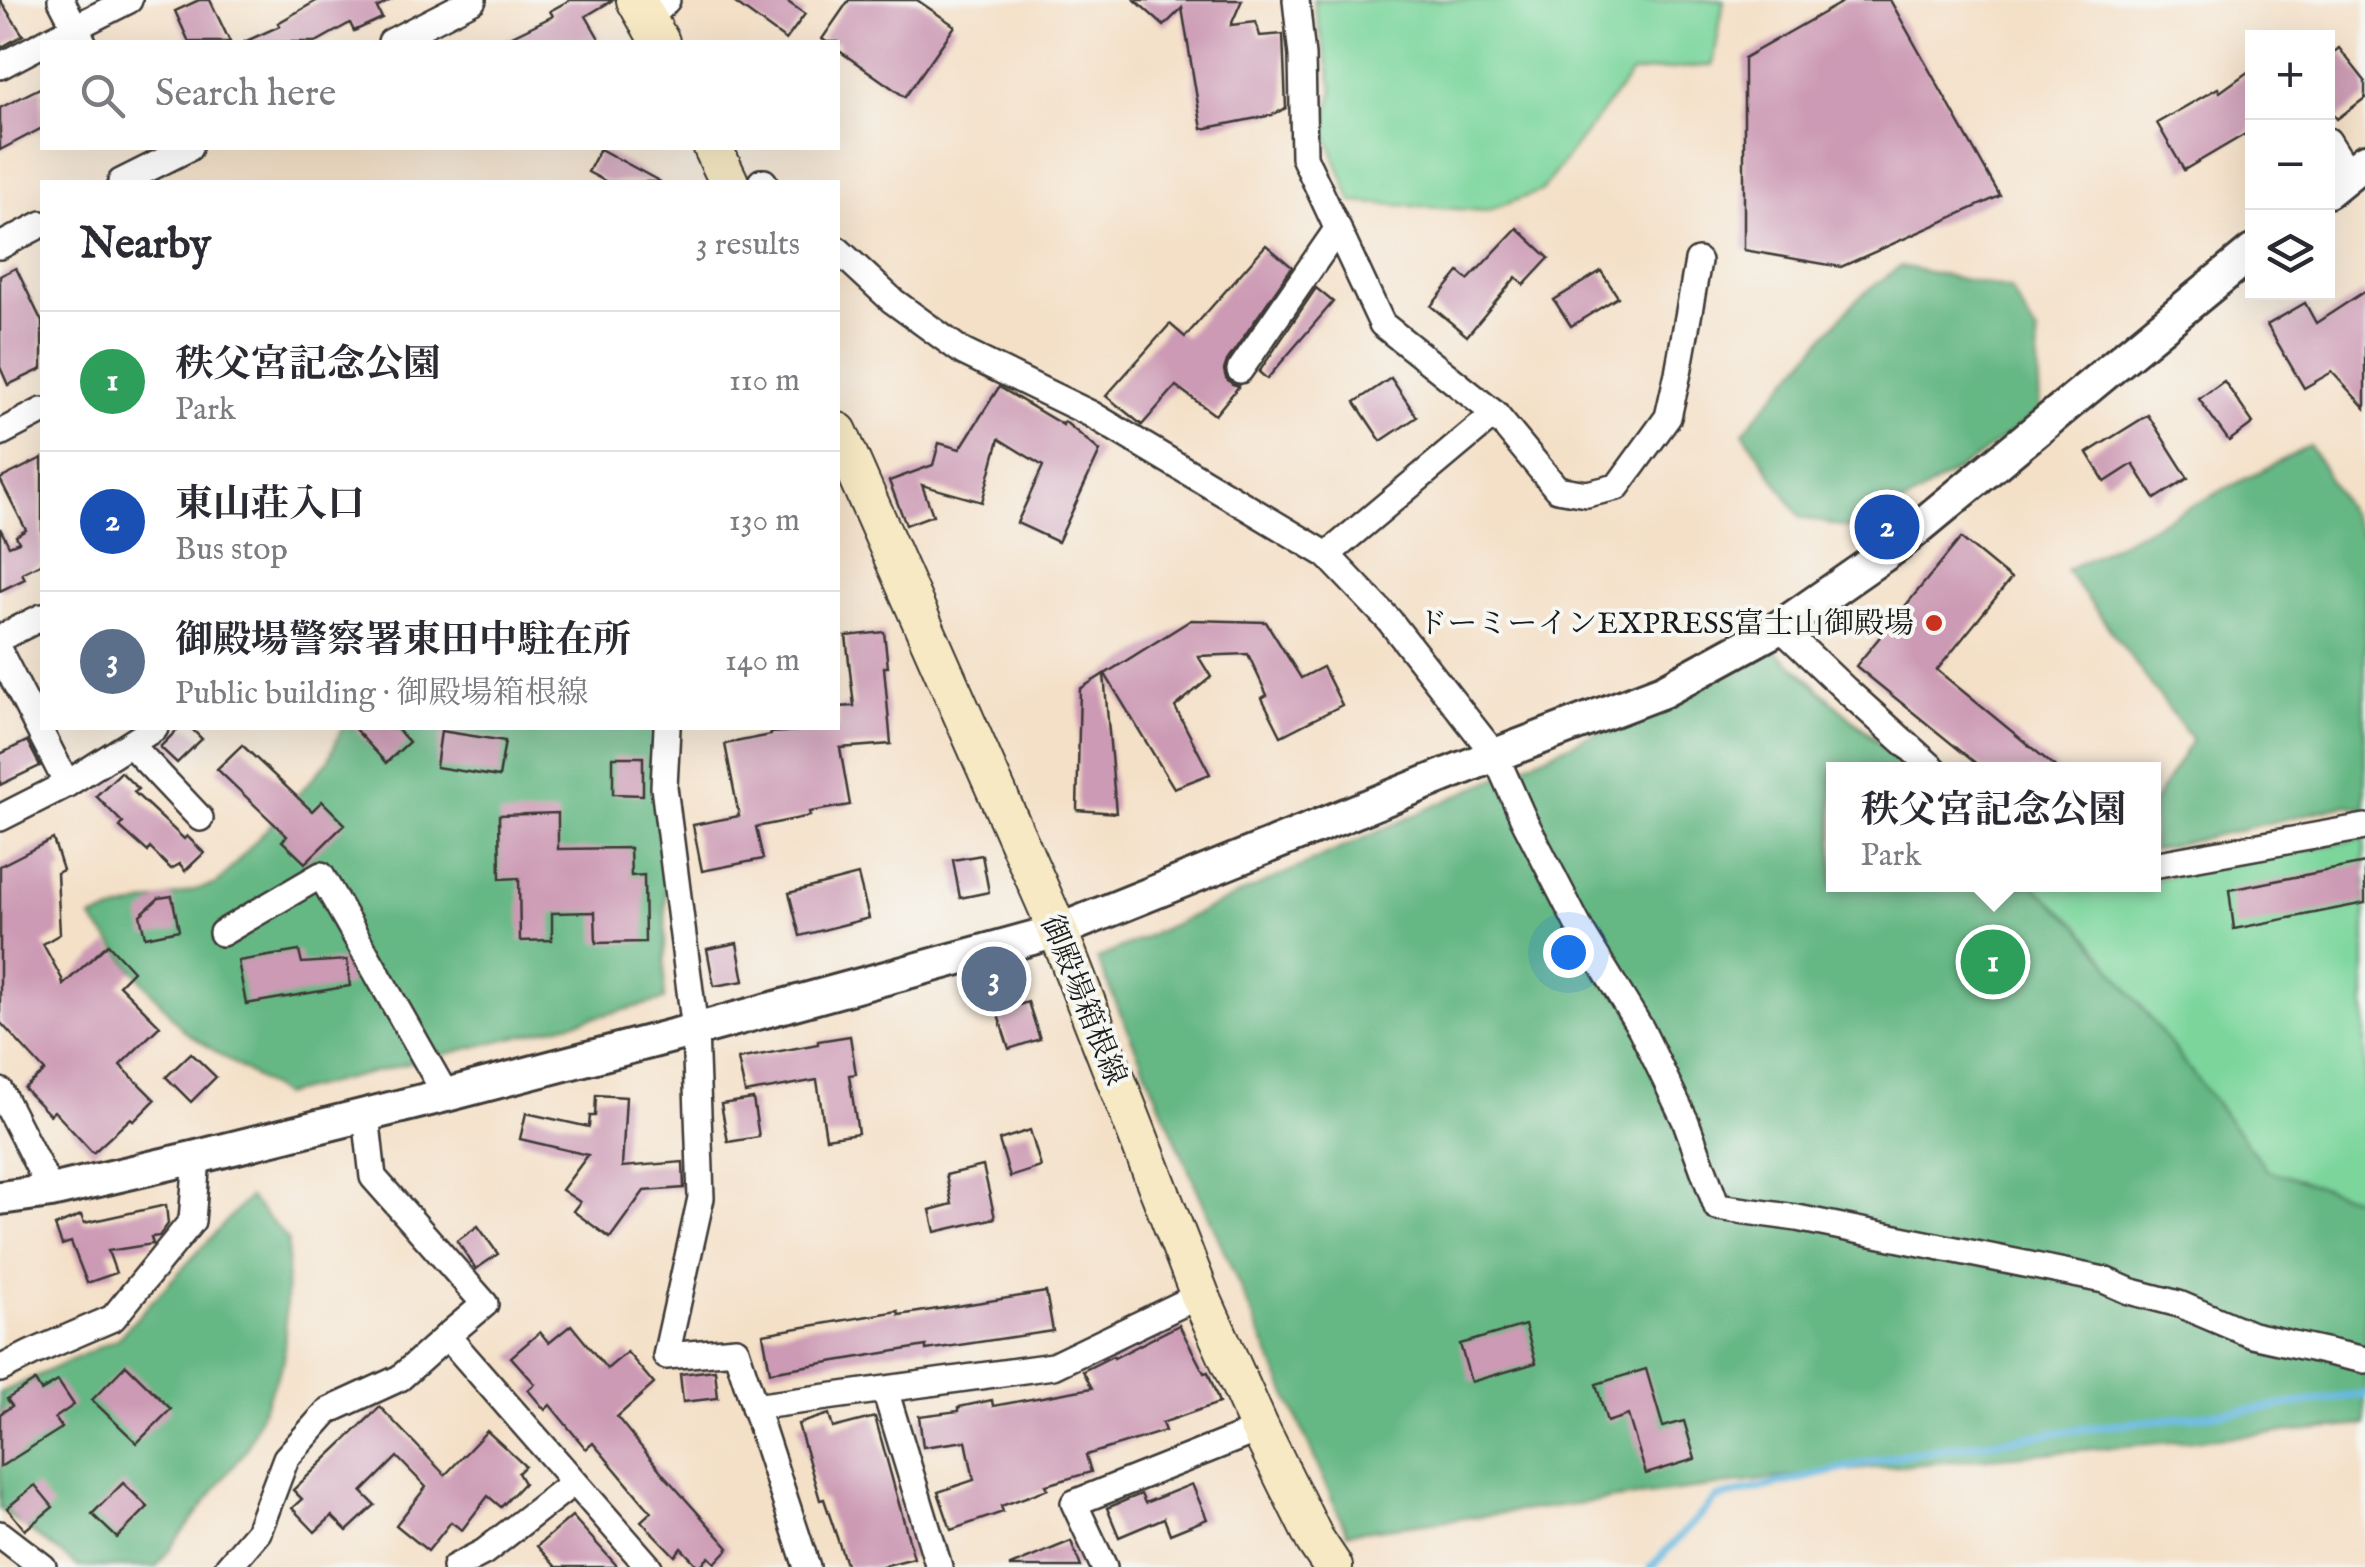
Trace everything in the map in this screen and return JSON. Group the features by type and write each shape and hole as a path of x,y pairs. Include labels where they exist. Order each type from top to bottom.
{"main road":[{"path":"714,150 728,180"},
{"name":"御殿場箱根線","path":"840,437 1058,931 1200,1294 1260,1430 1315,1540 1333,1567"}],"street":[{"path":"61,0 79,35 129,0"},
{"path":"395,40 472,0"},
{"path":"1296,0 1302,56 1304,157 1382,324 1496,414 1557,490 1587,494 1617,487 1668,418 1698,261"},
{"path":"0,66 40,45"},
{"path":"138,171 185,150"},
{"path":"0,246 40,225"},
{"path":"1240,370 1338,228"},
{"path":"840,252 893,300 963,352 1091,414 1327,555 1390,620 1496,755 1524,820 1581,931 1641,1029 1686,1122 1717,1207 1797,1218 2104,1280 2179,1304 2252,1335 2365,1360"},
{"path":"0,1198 50,1191 197,1158 695,1030 1058,931 1663,691 1780,627 1895,548 2245,258"},
{"path":"0,432 40,412"},
{"path":"1327,555 1496,414"},
{"path":"0,638 40,618"},
{"path":"1780,627 1927,762"},
{"path":"0,653 67,784"},
{"path":"0,818 67,784 152,730"},
{"path":"667,730 664,786 695,1030 700,1198 666,1356 736,1350 807,1567"},
{"path":"131,745 200,818"},
{"path":"2161,864 2365,826"},
{"path":"222,933 321,875 446,1094"},
{"path":"0,1091 50,1191"},
{"path":"228,1567 258,1532 286,1458 328,1412 400,1378 485,1304 374,1177 366,1115"},
{"path":"0,1370 113,1318 192,1221 197,1158"},
{"path":"754,1406 1053,1366 1200,1294"},
{"path":"447,1336 649,1567"},
{"path":"886,1390 939,1567"},
{"path":"1104,1567 1074,1503 1260,1430"},
{"path":"455,1567 484,1552 574,1482"},
{"path":"0,1534 42,1567"}],"green space":[{"path":"1313,0 1724,0 1713,65 1632,73 1541,191 1487,211 1352,202 1325,131 1333,88"},
{"path":"1900,266 2010,289 2037,334 2040,411 1973,460 1861,531 1800,517 1743,432 1857,299"},
{"path":"2310,446 2365,540 2365,809 2346,805 2161,848 2161,790 2192,740 2066,570"},
{"path":"1776,651 1898,762 1826,762 1826,892 2041,892 2081,928 2267,1170 2365,1201 2365,1425 1818,1473 1347,1533 1097,959"},
{"path":"1780,663 1798,668 1902,762 1826,762 1826,884 1669,736"},
{"path":"341,730 669,730 664,1000 282,1095 183,1030 91,918 217,884 328,761"},
{"path":"2365,838 2365,1347 2306,1335 1835,892 2161,892 2161,877"},
{"path":"249,1197 288,1240 284,1360 246,1449 156,1567 79,1567 0,1509 0,1393 117,1339"}],"building":[{"path":"0,0 23,35 0,48"},
{"path":"199,0 210,0 229,40 188,40 175,11"},
{"path":"318,0 391,0 377,8 382,18 354,31 350,23 320,40 248,40 280,26 278,23"},
{"path":"570,0 613,0 586,16 600,40 504,40 553,16 550,11"},
{"path":"731,0 785,0 805,14 786,40"},
{"path":"849,0 917,0 955,26 905,97 840,51 840,40 822,39"},
{"path":"1135,0 1242,0 1231,25 1256,22 1260,36 1283,34 1286,108 1272,115 1202,129 1182,8 1164,26"},
{"path":"1846,0 1890,0 2000,196 1841,267 1744,250 1744,58"},
{"path":"2339,48 2365,81 2365,98 2337,119 2335,116 2335,51"},
{"path":"2245,74 2245,134 2184,170 2157,123 2218,88 2220,92"},
{"path":"40,88 40,129 0,150 0,108"},
{"path":"602,150 657,180 603,180 588,172"},
{"path":"1517,228 1549,258 1524,285 1516,277 1467,336 1431,306 1459,272 1468,280"},
{"path":"1266,245 1292,267 1227,361 1226,378 1239,386 1215,415 1176,386 1142,425 1106,396 1170,324 1185,337"},
{"path":"16,268 40,318 40,370 8,385 0,367 0,276"},
{"path":"1601,271 1618,297 1571,326 1554,300"},
{"path":"1316,288 1333,302 1267,379 1259,372"},
{"path":"2365,291 2365,408 2332,372 2304,388 2267,325 2305,303 2316,323"},
{"path":"1391,378 1417,417 1381,441 1355,402"},
{"path":"2224,381 2253,423 2229,441 2199,399"},
{"path":"999,387 1063,425 1064,421 1100,451 1058,542 1017,523 1043,466 999,439 982,502 922,485 933,515 906,525 889,481 933,465 939,443 960,449"},
{"path":"2148,415 2188,478 2155,499 2133,464 2105,482 2087,453"},
{"path":"40,459 40,564 22,573 25,579 0,591 0,528 9,546 19,542 16,536 26,530 0,479"},
{"name":"ドーミーインEXPRESS富士山御殿場","path":"1961,538 2011,579 1937,670 2049,762 1974,762 1856,666"},
{"path":"1191,620 1266,622 1301,678 1323,667 1342,705 1281,736 1262,698 1267,695 1248,654 1198,656 1211,677 1175,707 1210,774 1174,788 1105,674"},
{"path":"884,632 891,744 840,748 850,805 756,827 763,859 702,871 693,825 739,816 725,744 771,733 840,730 840,707 854,706 846,636"},
{"path":"1104,674 1116,813 1077,810 1080,689"},
{"path":"177,730 193,730 202,739 177,763 160,747"},
{"path":"356,730 398,730 409,742 386,763"},
{"path":"441,731 505,741 499,777 436,767"},
{"path":"27,741 40,766 0,785 0,754"},
{"path":"242,745 312,811 322,801 345,824 305,863 282,841 287,836 217,769"},
{"path":"613,757 643,757 643,795 613,794"},
{"path":"121,772 138,789 134,792 204,853 185,871 180,864 171,869 150,848 148,852 120,827 123,823 96,796"},
{"path":"558,813 558,849 630,848 631,876 644,875 645,942 596,943 595,912 552,913 552,940 520,941 519,878 500,879 499,815"},
{"path":"53,839 63,870 57,873 60,934 43,944 63,985 108,944 133,971 119,985 160,1026 120,1065 155,1100 93,1153 54,1111 50,1115 24,1088 45,1071 0,1022 0,866"},
{"path":"982,855 989,892 960,898 953,860"},
{"path":"2365,863 2365,903 2234,929 2229,890"},
{"path":"858,875 869,918 800,936 789,893"},
{"path":"172,896 179,930 145,937 140,915 159,898"},
{"path":"737,943 744,981 714,986 707,949"},
{"path":"299,951 302,963 347,960 350,986 246,1004 238,961"},
{"path":"1028,1002 1040,1039 1009,1049 997,1012"},
{"path":"850,1036 856,1074 849,1075 858,1133 826,1138 817,1080 745,1093 738,1059"},
{"path":"191,1053 216,1077 191,1102 166,1077"},
{"path":"596,1095 626,1097 622,1167 683,1162 684,1188 644,1191 610,1238 573,1211 580,1202 562,1190 588,1155 520,1139 526,1113 589,1127 590,1116 595,1116"},
{"path":"753,1099 759,1137 728,1142 721,1104"},
{"path":"1030,1130 1041,1167 1010,1177 999,1140"},
{"path":"983,1166 995,1218 935,1232 930,1210 952,1204 946,1175"},
{"path":"166,1205 168,1224 159,1236 151,1237 153,1244 108,1251 116,1273 87,1283 71,1242 62,1245 55,1226 81,1215 84,1223"},
{"path":"478,1226 498,1254 476,1269 457,1241"},
{"path":"1046,1292 1053,1331 926,1350 926,1346 770,1372 763,1334"},
{"path":"571,1325 607,1369 627,1352 654,1384 617,1417 729,1548 715,1563 709,1557 699,1567 681,1548 675,1556 641,1521 651,1512 593,1443 586,1449 550,1405 545,1410 528,1390 535,1384 511,1357 540,1332 549,1343"},
{"path":"1179,1325 1204,1373 1208,1372 1219,1403 1162,1423 1165,1431 1086,1455 1091,1472 1046,1485 1048,1489 1001,1506 1003,1512 951,1530 938,1492 974,1480 966,1441 923,1447 919,1416 959,1411 959,1407 992,1400 993,1406 1092,1388 1083,1371"},
{"path":"1525,1325 1536,1363 1471,1382 1460,1344"},
{"path":"126,1365 171,1409 137,1443 92,1400"},
{"path":"1646,1369 1663,1427 1684,1421 1695,1459 1646,1474 1628,1415 1607,1422 1596,1384"},
{"path":"715,1370 718,1398 683,1402 680,1374"},
{"path":"35,1381 41,1391 58,1381 74,1405 55,1418 62,1428 0,1467 0,1414 12,1406 7,1399"},
{"path":"380,1407 445,1475 487,1431 525,1466 518,1473 524,1483 501,1507 488,1496 462,1530 451,1522 428,1551 396,1525 426,1487 397,1457 362,1492 375,1505 347,1531 332,1516 315,1532 292,1508 302,1499 293,1490"},
{"path":"829,1414 833,1428 875,1417 914,1558 879,1567 847,1567 824,1499 820,1500 798,1424"},
{"path":"123,1483 148,1507 117,1538 92,1514"},
{"path":"1192,1484 1207,1519 1170,1534 1164,1518 1119,1537 1107,1508 1141,1494 1145,1503"},
{"path":"35,1485 53,1507 25,1530 7,1508"},
{"path":"572,1516 618,1567 556,1567 537,1546"},
{"path":"1071,1541 1081,1567 1010,1567 1010,1566"}],"waterway":[{"path":"1651,1567 1717,1498 1906,1454 2365,1394"}],"place":[{"name":"東山荘入口","path":"1887,527"},
{"name":"ドーミーインEXPRESS富士山御殿場","path":"1934,623"},
{"name":"秩父宮記念公園","path":"1993,962"},
{"name":"御殿場警察署東田中駐在所","path":"994,979"}]}
